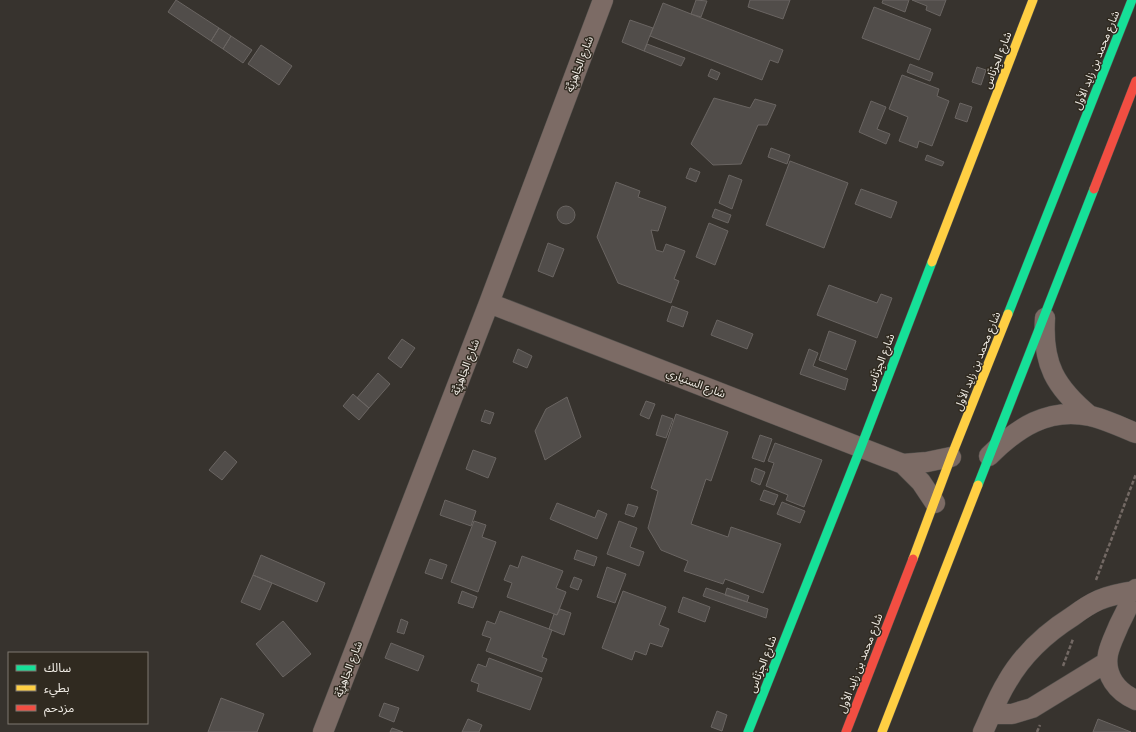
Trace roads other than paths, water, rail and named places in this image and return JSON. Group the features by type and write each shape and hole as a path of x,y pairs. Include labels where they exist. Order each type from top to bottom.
{"main road":[{"name":"شارع الجِرْنَاس","path":"748,732 1033,0"},
{"name":"شارع محمد بن زايد الأول","path":"846,732 935,503 951,457 1132,0"},
{"path":"882,732 1136,81"}],"street":[{"name":"شارع الجَاهِزِيَّة","path":"323,732 489,303 603,0"},
{"name":"شارع السنياري","path":"489,303 903,464 921,482 935,503"},
{"path":"1045,312 1044,336 1048,360 1057,381 1068,396 1090,416"},
{"path":"988,458 1005,441 1023,427 1044,418 1067,414 1090,416 1136,433"},
{"name":"شارع السنياري","path":"903,464 927,462 951,457"},
{"path":"1135,590 1110,646 1107,662 1109,674 1115,685 1127,696 1136,700"},
{"path":"983,732 998,697 1017,666 1051,631 1097,601 1135,590"},
{"path":"992,714 1012,714 1032,708 1107,662"}]}
